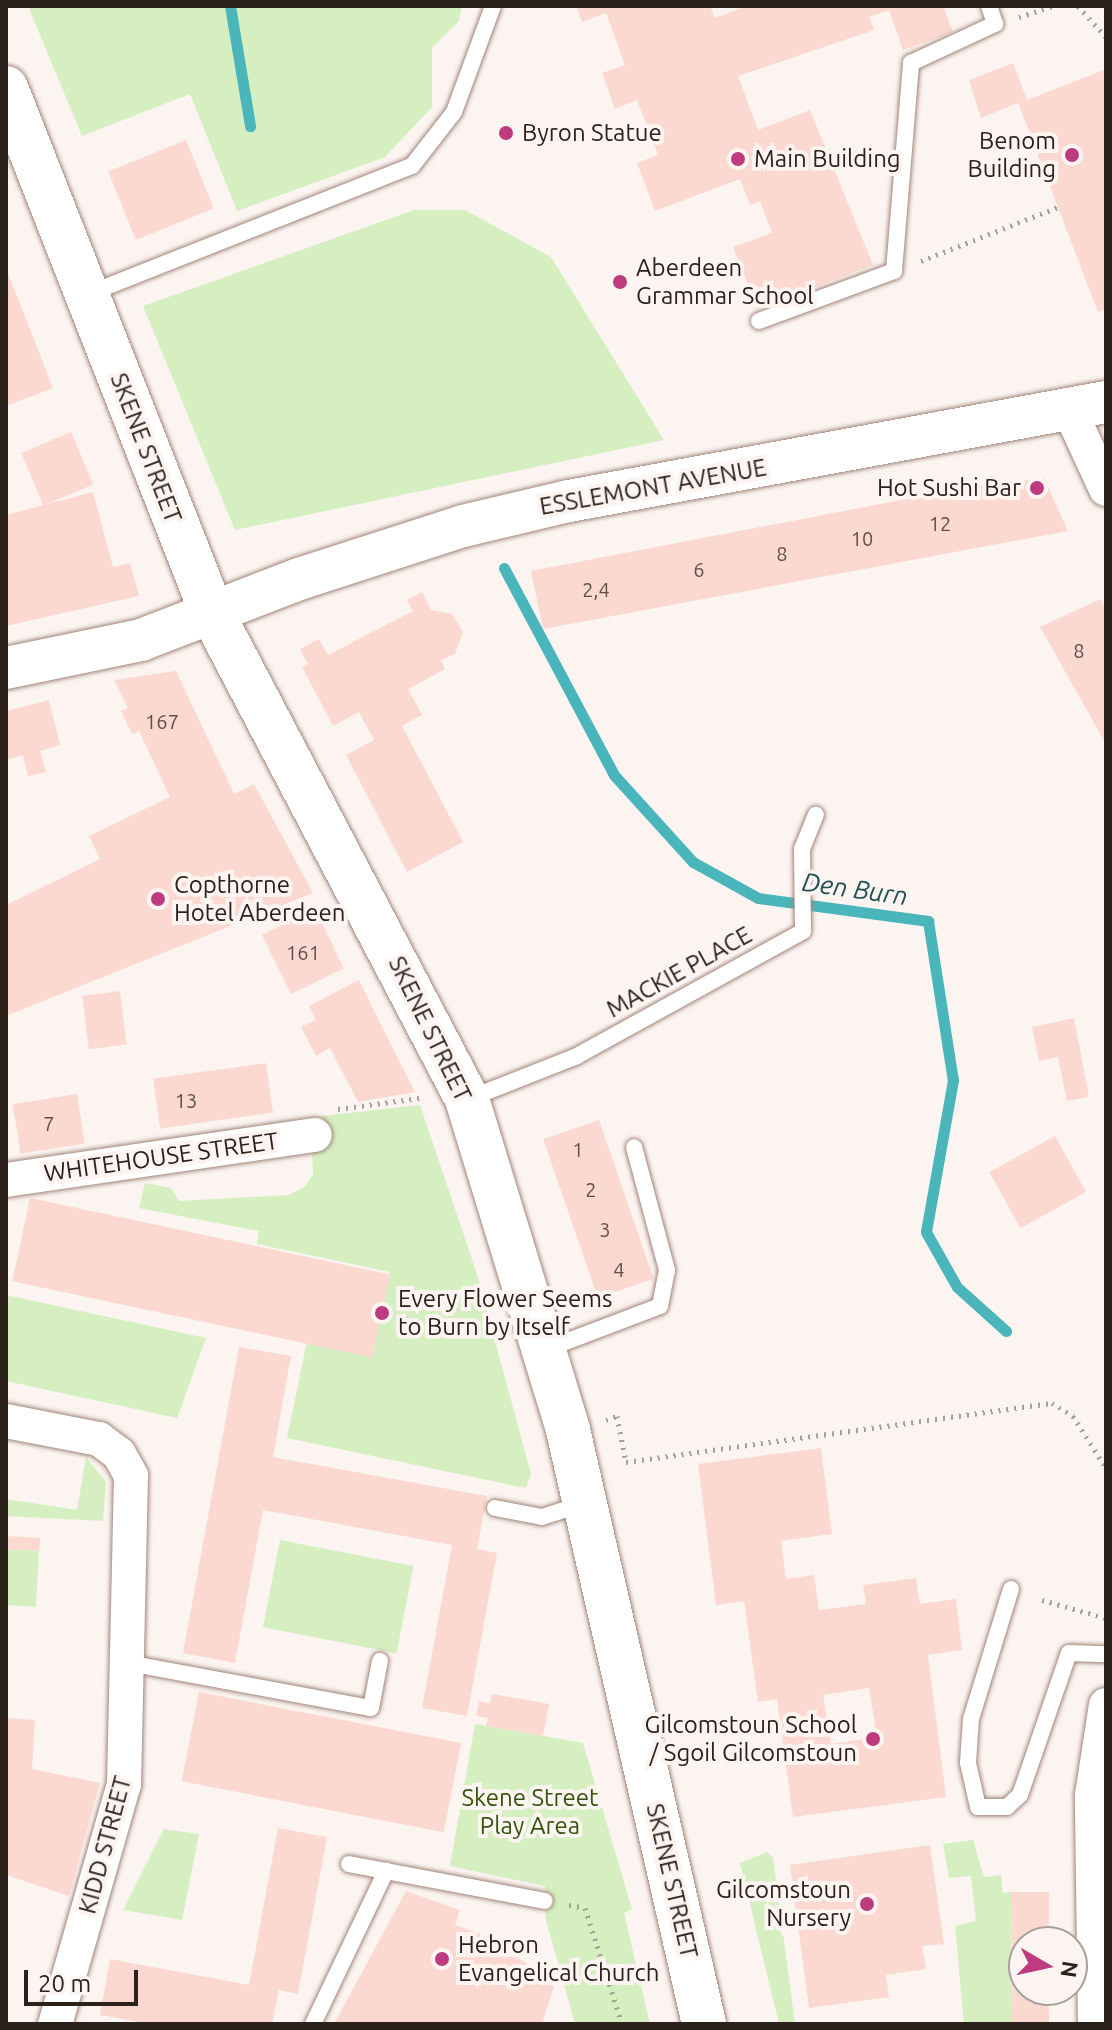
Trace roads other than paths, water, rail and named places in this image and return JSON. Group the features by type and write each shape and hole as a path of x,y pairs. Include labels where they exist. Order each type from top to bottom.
{"main road":[{"name":"SKENE STREET","path":"8,97 212,613 463,1090 568,1430 704,2024"}],"street":[{"name":"ESSLEMONT AVENUE","path":"6,668 141,640 463,526 569,501 1088,406"},
{"path":"1088,406 1106,489"},
{"name":"WHITEHOUSE STREET","path":"6,1180 315,1135"},
{"name":"KIDD STREET","path":"6,1421 99,1439 126,1464 131,1476 124,1784 55,2024"},
{"path":"1095,2024 1100,1974 1092,1795 1106,1705"}],"lane":[{"path":"86,294 412,166 454,112 493,6"},
{"path":"759,321 894,271 911,63 995,24 989,6"},
{"name":"MACKIE PLACE","path":"463,1090 577,1056 803,931 806,892 802,849 816,815"},
{"path":"545,1349 660,1306 667,1270 634,1147"},
{"path":"495,1508 542,1517 585,1503"},
{"path":"1011,1589 971,1719 968,1763 978,1807 1007,1807 1020,1795 1069,1653 1106,1654"},
{"path":"128,1663 371,1708 380,1661"},
{"path":"349,1864 545,1901"},
{"path":"313,2024 386,1871"}],"waterway":[{"name":"Den Burn","path":"230,6 250,126"},
{"name":"Den Burn","path":"504,568 614,775 693,862 758,898 928,921 953,1080 926,1232 957,1287 1006,1331"}],"place":[{"name":"Byron Statue","path":"506,133"},
{"name":"Benom Building","path":"1072,155"},
{"name":"Main Building","path":"738,159"},
{"name":"Aberdeen Grammar School","path":"620,282"},
{"name":"Hot Sushi Bar","path":"1037,488"},
{"name":"Copthorne Hotel Aberdeen","path":"158,899"},
{"name":"Every Flower Seems to Burn by Itself","path":"382,1313"},
{"name":"Gilcomstoun School / Sgoil Gilcomstoun","path":"873,1739"},
{"name":"Gilcomstoun Nursery","path":"867,1904"},
{"name":"Hebron Evangelical Church","path":"442,1959"}],"park label":[{"name":"Skene Street Play Area","path":"530,1812"}]}
